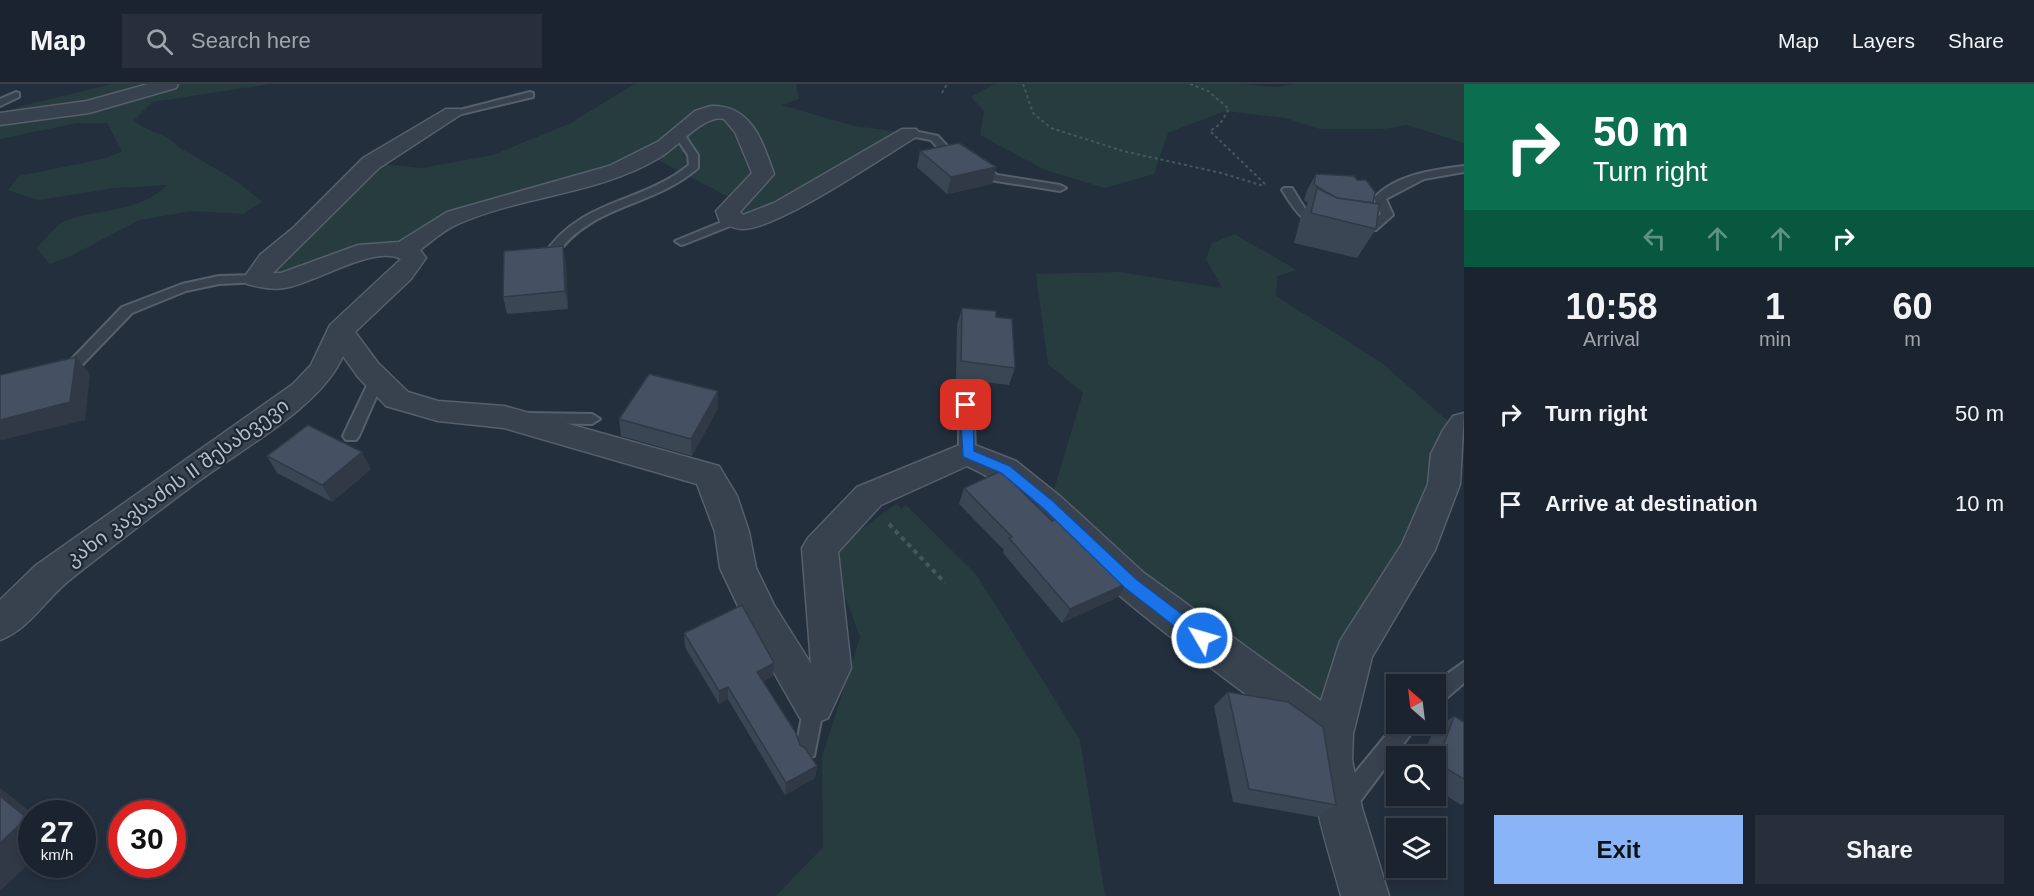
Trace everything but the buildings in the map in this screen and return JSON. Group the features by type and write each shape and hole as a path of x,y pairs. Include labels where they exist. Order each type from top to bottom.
{"street":[{"path":"0,119 89,107 170,84"},
{"path":"0,114 18,101"},
{"path":"256,279 283,281 367,250 405,249 452,218 611,175 651,156 680,136 698,115 712,112 731,115 744,127 763,174 728,211 728,217 736,220 756,220 782,208 909,133"},
{"path":"256,279 269,260 301,233 341,190 371,163 453,113"},
{"name":"კახი კავსაძის II შესახვევი","path":"0,624 48,576 303,390 323,369 340,331 366,304 402,274 414,258 405,249"},
{"path":"340,331 377,379 397,399 438,411 504,417 708,475 720,496 729,523 738,568 761,616 814,705"},
{"path":"1365,896 1340,808 1331,760 1332,734 1354,653 1417,550 1444,484 1447,454 1464,424"},
{"path":"814,705 831,668 820,548 869,496 967,453 1005,469 1049,506 1131,584 1332,734"}],"lane":[{"path":"453,113 530,94"},
{"path":"0,103 18,101"},
{"path":"909,133 934,138 946,151 962,155 994,178 1060,188"},
{"path":"549,256 557,239 576,224 672,183 694,166 693,155 680,136"},
{"path":"1288,190 1303,214 1328,225 1372,227 1387,215 1380,198 1398,184 1423,174 1464,169"},
{"path":"681,241 736,220"},
{"path":"43,372 75,364 127,310 182,288 219,280 256,279"},
{"path":"351,436 377,379"},
{"path":"966,387 967,453"},
{"path":"504,417 592,419"},
{"path":"1446,685 1464,670"},
{"path":"807,749 814,705"},
{"path":"1340,808 1366,779 1399,734"}],"path":[{"path":"942,93 947,84"},
{"path":"1023,84 1033,113 1051,128 1123,151 1221,173 1267,187 1210,131 1220,124 1229,109 1208,91 1190,84"},
{"path":"869,496 881,515 945,583"}],"green space":[{"path":"112,84 270,84 152,102 134,120 225,174 262,202 242,214 193,211 139,220 71,256 50,264 36,248 63,222 144,201 167,185 115,188 38,200 8,190 19,176 107,158 122,151 107,123 77,123 0,139 0,114 21,106"},
{"path":"634,84 796,84 799,99 781,105 854,126 909,133 741,222 738,202 651,156 452,218 405,249 256,279 371,163 422,168 493,155 571,123"},
{"path":"994,84 1243,84 1276,87 1294,84 1464,84 1464,143 1407,125 1383,129 1320,129 1285,118 1225,111 1168,133 1154,174 1105,188 1045,170 980,135 984,111 971,97"},
{"path":"1234,234 1297,270 1277,276 1276,296 1382,363 1458,430 1332,734 1049,506 1083,393 1048,364 1036,274 1119,272 1222,288 1206,259 1212,243"},
{"path":"897,503 901,509 906,505 976,574 1080,740 1105,896 776,896 823,847 822,757 860,637 831,559 832,551"}],"route":[{"path":"966,405 967,453 1005,469 1049,506 1131,584 1202,638"}]}
